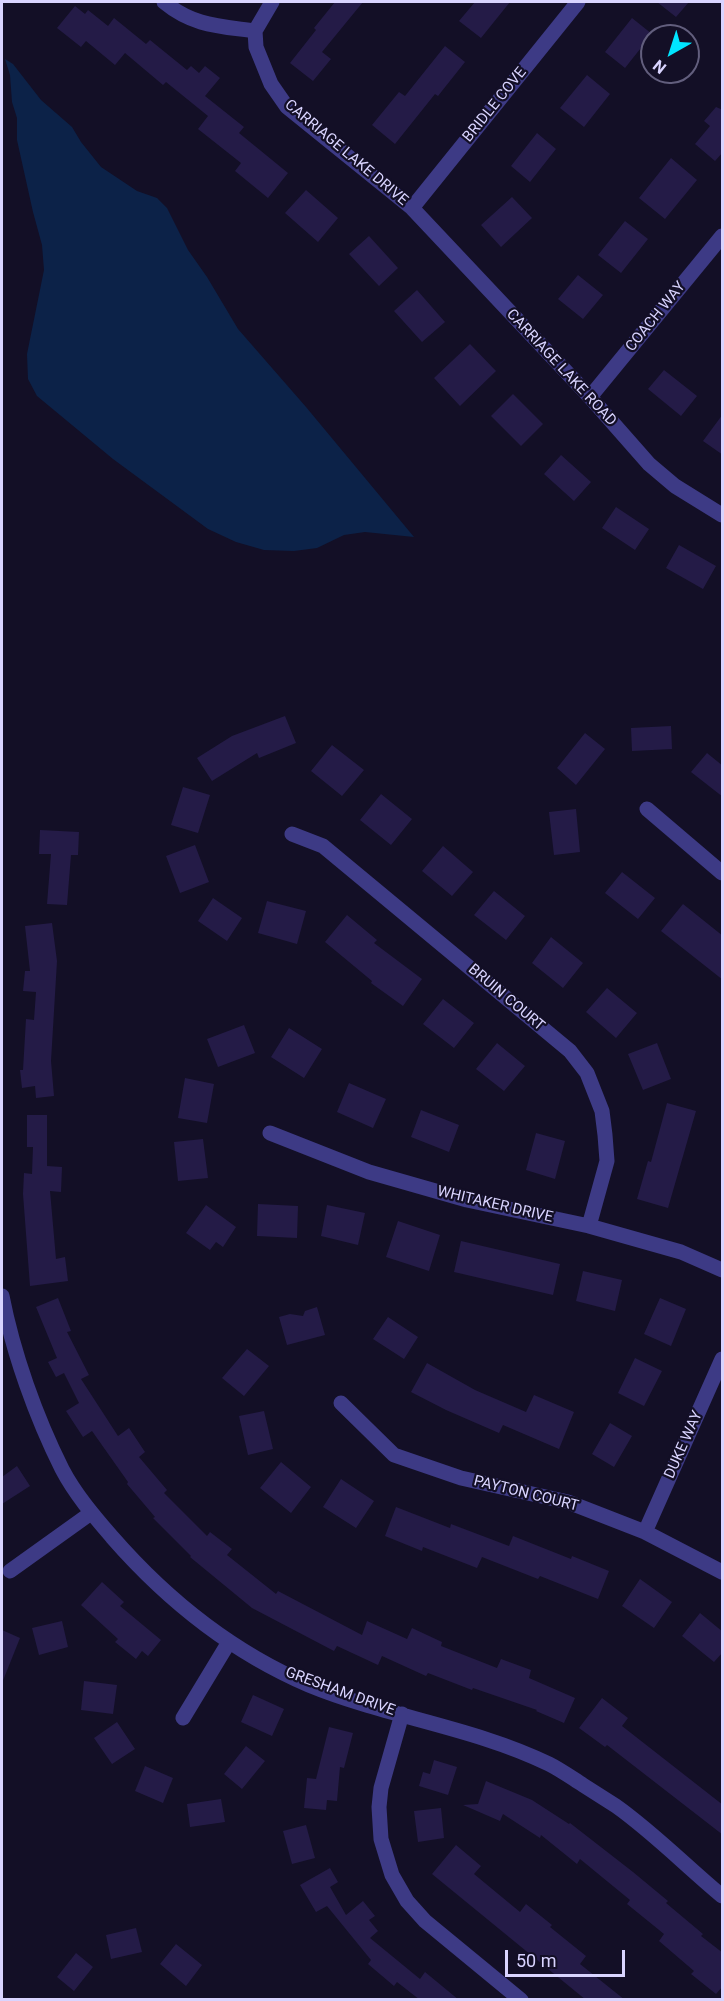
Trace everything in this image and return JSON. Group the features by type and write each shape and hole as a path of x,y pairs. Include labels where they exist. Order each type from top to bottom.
{"street":[{"path":"164,2 197,22 255,31 272,2"},
{"name":"BRIDLE COVE","path":"412,208 578,2"},
{"name":"CARRIAGE LAKE DRIVE","path":"255,31 256,47 271,84 287,107 412,208"},
{"name":"CARRIAGE LAKE ROAD","path":"412,208 590,397 649,464 675,486 723,514"},
{"name":"COACH WAY","path":"590,397 723,236"},
{"path":"647,809 723,873"},
{"name":"BRUIN COURT","path":"292,834 323,846 570,1051 587,1073 603,1111 607,1161 589,1226"},
{"name":"WHITAKER DRIVE","path":"270,1133 369,1172 467,1200 589,1226 681,1252 723,1270"},
{"name":"GRESHAM DRIVE","path":"2,1296 5,1316 28,1391 63,1470 91,1513 138,1567 182,1607 229,1642 279,1671 310,1685 503,1745 551,1765 618,1808 723,1896"},
{"name":"DUKE WAY","path":"645,1532 723,1359"},
{"name":"PAYTON COURT","path":"341,1403 394,1455 461,1478 568,1502 645,1532 723,1572"},
{"path":"10,1571 91,1513"},
{"path":"183,1718 229,1642"},
{"path":"402,1714 381,1788 379,1808 381,1839 392,1875 407,1901 425,1922 521,2000"}],"water":[{"path":"5,59 13,64 41,100 72,127 101,167 137,191 157,198 167,208 188,250 238,329 414,537 365,532 344,535 317,548 294,551 264,550 236,542 208,529 113,459 37,396 28,379 27,354 44,270 42,245 17,140 17,118"}],"building":[{"path":"335,2 363,2 322,52 331,59 313,81 290,63"},
{"path":"475,2 510,2 481,38 459,21"},
{"path":"657,2 689,2 676,17"},
{"path":"75,6 85,14 88,10 108,26 114,18 146,44 150,40 187,70 191,66 199,73 205,66 220,78 205,96 244,127 239,133 288,173 268,198 235,171 241,163 198,129 208,116 166,82 163,85 125,53 115,65 86,41 81,47 57,28"},
{"path":"632,18 640,24 640,49 625,68 605,52"},
{"path":"445,46 465,62 438,96 435,94 395,144 372,125 399,92 405,96"},
{"path":"587,75 610,94 584,127 560,108"},
{"path":"716,107 723,110 723,152 715,161 695,144 710,126 704,121"},
{"path":"537,133 556,149 530,182 511,166"},
{"path":"671,158 697,180 665,219 639,198"},
{"path":"306,190 338,218 318,242 285,213"},
{"path":"512,197 532,218 501,247 481,225"},
{"path":"625,221 648,239 621,273 598,255"},
{"path":"369,236 398,268 379,286 349,254"},
{"path":"578,275 603,295 583,319 558,299"},
{"path":"417,290 445,322 422,342 394,311"},
{"path":"470,344 496,371 460,406 434,378"},
{"path":"664,370 697,396 681,416 648,389"},
{"path":"513,394 543,424 521,446 491,416"},
{"path":"723,414 723,455 703,441"},
{"path":"561,455 591,482 574,501 544,474"},
{"path":"616,507 649,529 635,550 602,528"},
{"path":"679,545 716,566 703,589 666,568"},
{"path":"285,716 296,743 259,758 257,753 212,781 197,758 232,736"},
{"path":"671,726 672,749 632,751 631,728"},
{"path":"585,733 605,749 576,785 557,768"},
{"path":"332,745 364,770 342,796 311,771"},
{"path":"707,753 723,766 723,797 691,772"},
{"path":"183,787 210,795 198,833 171,825"},
{"path":"381,794 412,819 391,845 360,820"},
{"path":"576,809 580,852 554,855 549,812"},
{"path":"40,830 79,832 78,855 71,855 67,905 47,904 51,854 39,854"},
{"path":"195,845 209,882 180,893 166,856"},
{"path":"443,846 473,872 452,896 422,871"},
{"path":"622,872 655,898 638,919 605,893"},
{"path":"494,891 525,916 506,940 474,915"},
{"path":"213,898 242,918 227,941 198,921"},
{"path":"267,901 306,911 297,944 258,933"},
{"path":"683,904 723,936 723,980 661,931"},
{"path":"347,915 377,940 374,943 422,979 403,1006 371,983 372,981 325,942"},
{"path":"52,923 57,961 51,1061 54,1096 36,1098 35,1086 22,1088 20,1070 23,1070 26,1019 34,1020 36,992 23,991 25,971 30,971 25,926"},
{"path":"551,937 583,963 563,988 532,963"},
{"path":"607,988 637,1013 616,1038 586,1012"},
{"path":"443,999 474,1023 454,1048 423,1024"},
{"path":"244,1025 255,1053 218,1067 207,1039"},
{"path":"289,1028 322,1049 304,1078 271,1057"},
{"path":"497,1043 525,1066 504,1091 476,1069"},
{"path":"657,1043 671,1079 643,1090 628,1054"},
{"path":"185,1078 214,1084 207,1123 178,1118"},
{"path":"349,1083 386,1099 373,1128 337,1112"},
{"path":"667,1103 696,1111 668,1208 637,1199 648,1161 651,1162"},
{"path":"421,1110 459,1125 449,1152 411,1137"},
{"path":"27,1115 47,1115 47,1166 62,1167 61,1192 50,1191 56,1259 65,1257 68,1281 30,1286 23,1194 24,1173 32,1174 33,1147 27,1147"},
{"path":"536,1133 565,1141 555,1179 526,1170"},
{"path":"203,1139 208,1178 178,1181 174,1142"},
{"path":"258,1204 298,1206 297,1238 257,1236"},
{"path":"206,1205 236,1227 223,1247 216,1242 210,1250 186,1233"},
{"path":"327,1205 365,1213 358,1245 321,1236"},
{"path":"398,1221 440,1235 429,1271 386,1257"},
{"path":"461,1241 560,1264 553,1295 454,1272"},
{"path":"583,1271 622,1280 615,1311 576,1301"},
{"path":"58,1298 71,1331 67,1332 89,1375 81,1379 118,1436 129,1428 145,1452 139,1457 167,1490 164,1493 207,1536 210,1532 232,1549 227,1555 276,1594 278,1591 362,1635 367,1621 407,1639 412,1628 442,1642 441,1646 497,1668 501,1659 531,1670 529,1678 575,1698 564,1723 537,1710 473,1688 472,1690 428,1673 426,1676 382,1656 378,1665 337,1646 334,1651 252,1608 190,1557 153,1518 155,1517 127,1484 128,1482 92,1431 83,1437 66,1411 79,1403 64,1373 56,1377 48,1362 57,1358 36,1307"},
{"path":"660,1298 686,1309 671,1346 644,1334"},
{"path":"317,1307 325,1335 287,1345 279,1317 290,1314 303,1316 305,1311"},
{"path":"388,1317 418,1337 404,1359 373,1339"},
{"path":"247,1349 269,1366 244,1396 222,1378"},
{"path":"635,1358 662,1371 644,1406 618,1393"},
{"path":"427,1363 475,1390 526,1412 534,1395 574,1412 559,1449 503,1425 499,1433 411,1392"},
{"path":"264,1411 273,1449 248,1455 239,1416"},
{"path":"610,1423 632,1436 614,1467 592,1454"},
{"path":"281,1462 311,1487 291,1513 260,1488"},
{"path":"17,1466 30,1486 2,1504 2,1477"},
{"path":"341,1479 374,1501 356,1528 323,1507"},
{"path":"396,1507 450,1528 451,1524 509,1546 513,1536 609,1571 598,1599 540,1576 538,1579 482,1557 477,1568 423,1547 422,1551 385,1536"},
{"path":"640,1579 672,1602 654,1628 622,1606"},
{"path":"102,1582 124,1602 120,1606 161,1640 148,1656 142,1651 136,1659 115,1642 118,1639 81,1605"},
{"path":"700,1613 723,1632 723,1652 714,1662 682,1636"},
{"path":"62,1621 68,1647 39,1655 32,1628"},
{"path":"2,1630 20,1638 2,1683"},
{"path":"84,1681 117,1685 113,1714 81,1710"},
{"path":"253,1695 284,1709 272,1736 241,1722"},
{"path":"602,1698 628,1718 622,1726 723,1805 723,1835 607,1745 605,1747 579,1728"},
{"path":"117,1722 135,1749 112,1764 94,1738"},
{"path":"329,1727 353,1733 344,1768 340,1767 337,1801 327,1800 326,1810 304,1808 307,1778 316,1779"},
{"path":"246,1746 265,1761 242,1789 224,1774"},
{"path":"434,1760 457,1767 448,1795 419,1786 423,1772 430,1774"},
{"path":"145,1766 173,1778 163,1803 135,1791"},
{"path":"486,1781 532,1800 570,1823 668,1901 666,1903 723,1953 723,1986 716,1994 691,1974 694,1971 659,1941 664,1934 627,1904 630,1900 580,1859 577,1864 541,1835 540,1838 503,1814 500,1821 463,1805 478,1804"},
{"path":"221,1799 225,1822 190,1827 187,1804"},
{"path":"441,1808 444,1838 418,1842 414,1811"},
{"path":"306,1825 315,1858 292,1864 283,1831"},
{"path":"456,1845 481,1866 474,1874 520,1912 526,1904 552,1925 550,1927 586,1956 580,1964 625,2000 586,2000 432,1874"},
{"path":"330,1868 338,1882 330,1887 346,1915 363,1901 375,1916 369,1920 378,1931 370,1938 420,1979 425,1972 459,2000 420,2000 397,1982 394,1986 368,1964 371,1960 327,1906 316,1912 300,1885"},
{"path":"136,1928 142,1952 111,1959 106,1935"},
{"path":"176,1944 202,1965 186,1986 160,1964"},
{"path":"76,1953 93,1967 74,1991 57,1977"}]}
